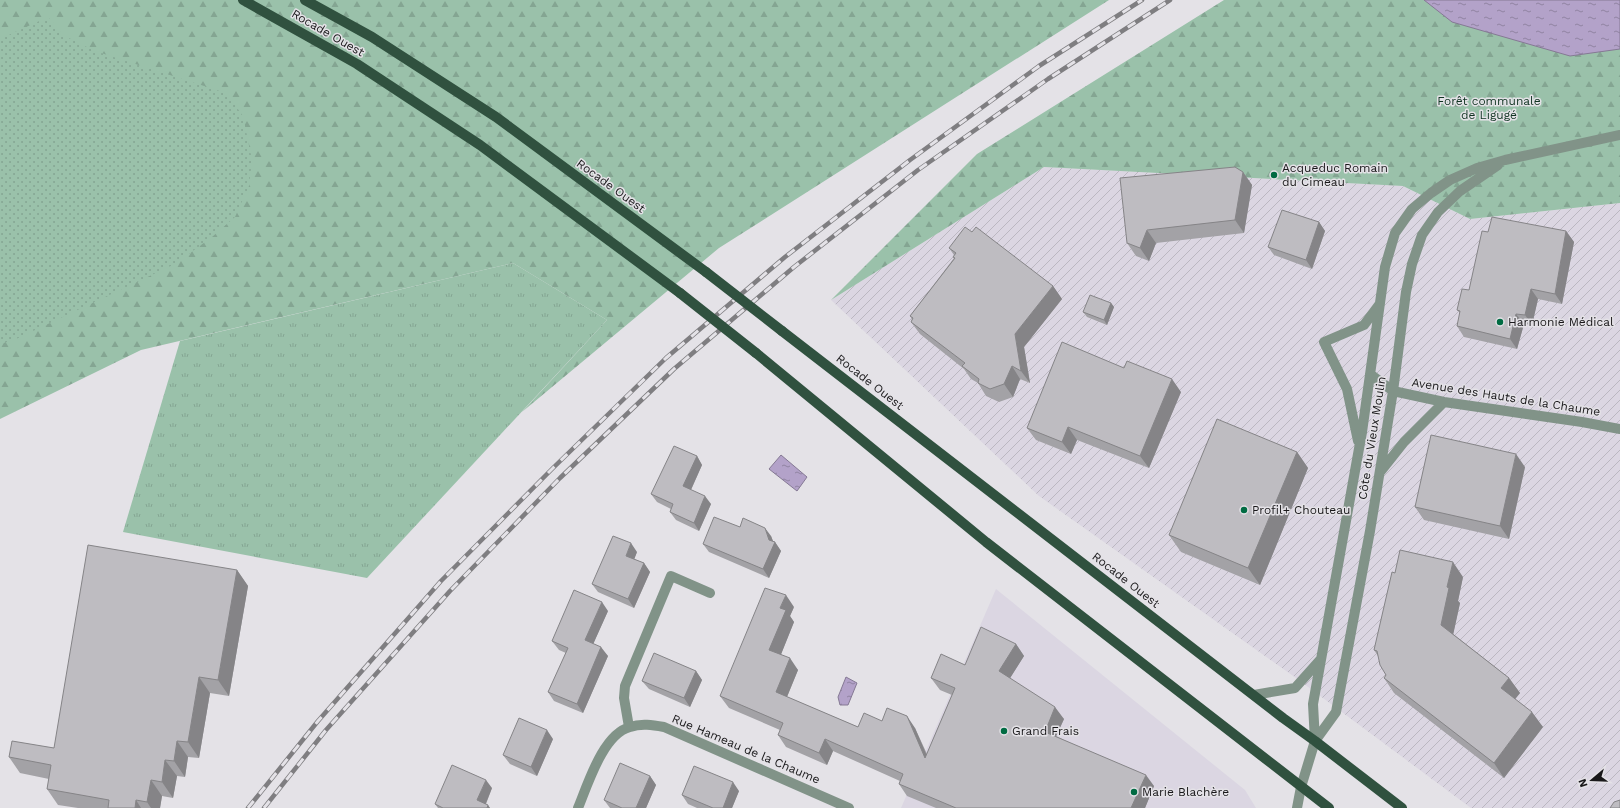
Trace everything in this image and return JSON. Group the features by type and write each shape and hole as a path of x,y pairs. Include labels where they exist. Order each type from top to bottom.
{"main road":[{"name":"Rocade Ouest","path":"243,0 357,64 480,145 680,292 986,542 1329,808"},
{"name":"Rocade Ouest","path":"305,0 372,37 496,117 706,272 1402,808"}],"street":[{"name":"Côte du Vieux Moulin","path":"1315,741 1313,704 1359,449 1385,267 1395,233 1412,209 1431,193 1450,180 1477,168 1505,160 1620,135"},
{"name":"Côte du Vieux Moulin","path":"1315,741 1336,712 1353,627 1380,473 1393,391 1406,292 1412,264 1422,235 1438,212 1460,191 1505,160"},
{"path":"1359,449 1347,389 1324,342 1364,325 1380,304"},
{"name":"Avenue des Hauts de la Chaume","path":"1370,374 1393,391 1444,402 1620,429"},
{"path":"1380,473 1404,442 1444,402"},
{"path":"578,808 603,749 615,737 629,727 624,698 625,686 671,576 710,593"},
{"path":"1254,695 1295,688 1320,660"},
{"name":"Rue Hameau de la Chaume","path":"629,727 647,725 664,727 849,808"},
{"path":"1297,808 1301,786 1315,741"}],"shaded area":[{"path":"1044,167 1403,186 1470,219 1620,203 1620,808 1471,808 1296,678 1039,496 831,300"},
{"path":"996,589 1245,790 1256,808 901,808"}],"green space":[{"path":"0,0 1109,0 719,248 522,412 607,320 513,263 141,350 0,419"},
{"name":"Forêt communale de Ligugé","path":"1224,0 1620,0 1620,203 1470,219 1403,186 1044,167 831,300 977,154"},
{"path":"48,17 65,36 95,51 226,93 243,116 252,160 249,186 235,217 212,237 175,264 14,340 0,344 0,39"},
{"path":"513,263 607,320 367,578 123,532 180,341"}],"water":[{"path":"1424,0 1620,0 1620,49 1570,56 1452,22"},
{"path":"781,455 807,477 797,491 769,469"},
{"path":"846,677 857,683 848,705 840,705 838,697"}],"building":[{"path":"1235,167 1243,172 1235,220 1147,230 1140,248 1127,243 1120,178"},
{"path":"1282,210 1319,222 1306,260 1268,247"},
{"path":"1492,217 1566,231 1555,294 1531,289 1525,315 1516,314 1510,339 1457,326 1460,311 1457,310 1462,289 1469,290 1482,231 1488,232"},
{"path":"965,227 972,232 976,227 1053,286 1015,334 1021,371 1012,366 1004,384 990,389 978,383 979,379 962,366 965,363 911,322 913,318 910,316 955,258 953,257 956,253 949,248"},
{"path":"1090,295 1111,303 1104,320 1083,312"},
{"path":"1062,342 1124,368 1127,361 1172,379 1140,456 1068,427 1062,442 1027,428"},
{"name":"Profil+ Chouteau","path":"1217,419 1297,452 1248,568 1169,535"},
{"path":"1431,435 1516,454 1500,526 1415,507"},
{"path":"674,446 697,456 683,486 705,496 694,523 670,512 673,504 651,494"},
{"path":"714,517 740,527 743,518 765,528 769,540 775,542 763,569 703,544"},
{"path":"613,536 631,543 626,556 644,563 628,599 592,584"},
{"path":"88,545 237,570 218,680 199,677 188,742 177,741 174,761 165,760 162,782 151,780 147,802 136,800 135,808 108,808 109,800 47,789 51,765 9,757 12,741 54,748"},
{"path":"1400,550 1453,562 1447,587 1449,588 1441,625 1509,678 1501,688 1532,712 1494,763 1384,678 1386,675 1380,665 1377,651 1374,650 1392,572 1395,573"},
{"path":"765,588 786,595 780,608 786,610 769,650 790,658 776,692 858,727 864,713 882,721 887,708 907,716 925,758 955,688 931,678 941,654 965,665 981,627 1016,644 999,671 1055,707 1045,732 1146,775 1131,808 956,808 899,784 903,774 825,739 819,753 778,735 783,723 720,696"},
{"path":"574,590 602,602 585,640 601,647 577,704 548,692 568,648 552,641"},
{"path":"654,653 696,671 684,698 642,681"},
{"path":"519,718 547,730 531,767 503,755"},
{"path":"620,763 650,776 636,808 622,808 604,800"},
{"path":"452,765 486,780 477,800 488,805 487,808 443,808 435,804"},
{"path":"694,766 733,782 723,808 713,808 682,795"},
{"path":"1620,800 1620,808 1610,808 1614,802"}],"railway":[{"path":"248,808 318,721 441,581 553,468 666,358 785,257 910,160 1039,66 1142,0"},
{"path":"264,808 326,730 450,591 560,478 674,369 794,267 918,170 1048,79 1170,0"}],"place":[{"name":"Acqueduc Romain du Cimeau","path":"1274,175"},
{"name":"Harmonie Médical","path":"1500,322"},
{"name":"Profil+ Chouteau","path":"1244,510"},
{"name":"Grand Frais","path":"1004,731"},
{"name":"Marie Blachère","path":"1134,792"}]}
